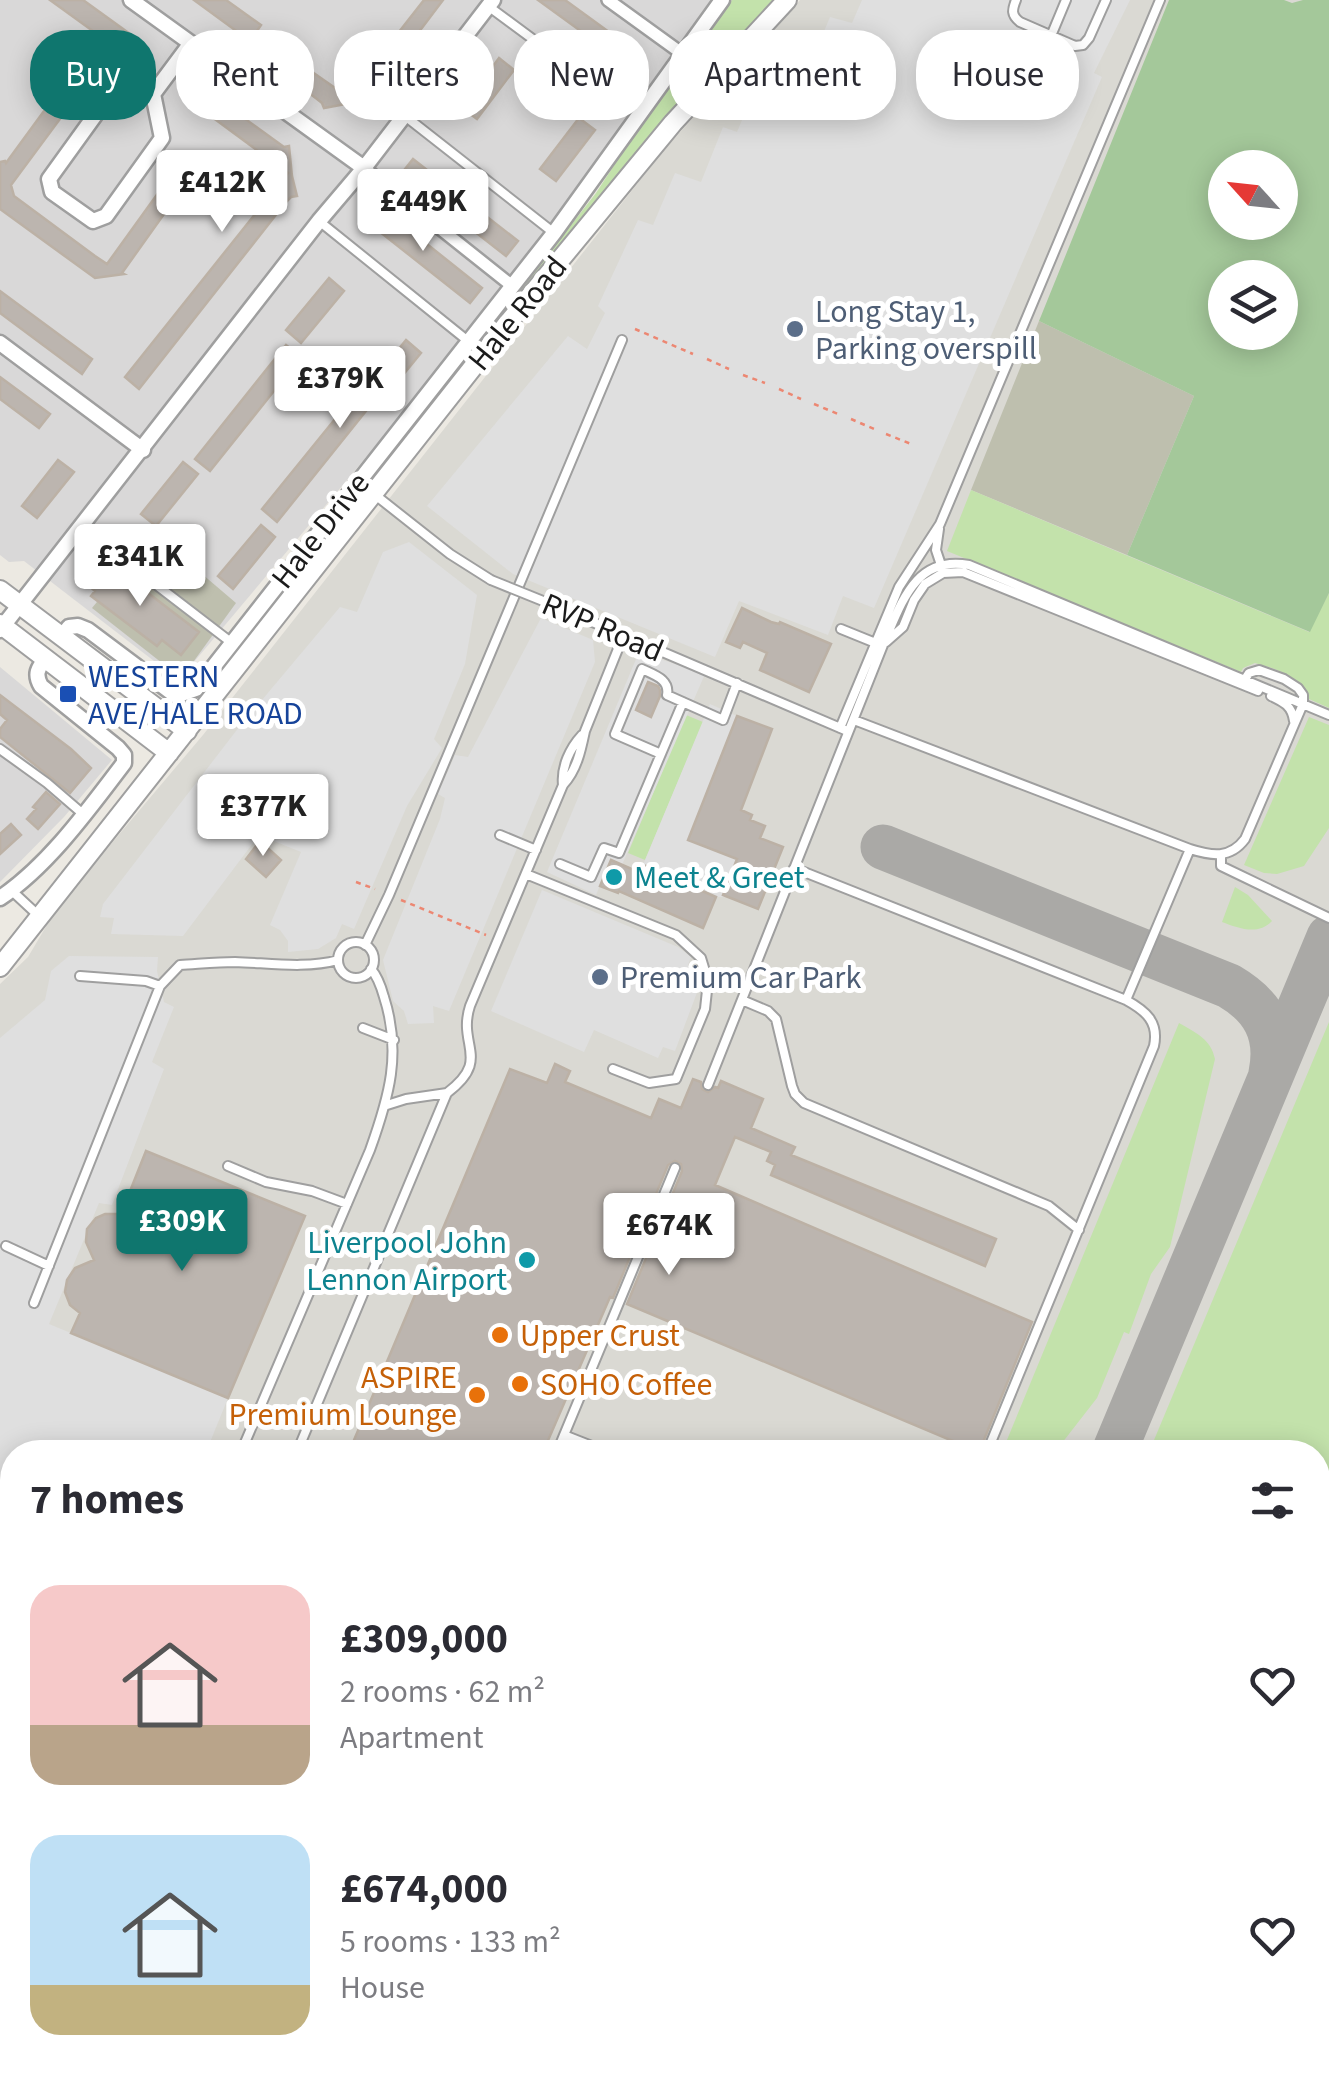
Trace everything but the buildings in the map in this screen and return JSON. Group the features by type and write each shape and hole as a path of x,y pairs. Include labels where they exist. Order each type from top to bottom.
{"street":[{"path":"131,0 176,32"},
{"path":"608,0 669,44"},
{"name":"Hale Drive","path":"701,30 722,0"},
{"name":"Hale Road","path":"0,966 186,731 240,648 374,494 503,329 673,123 787,0"},
{"path":"469,30 490,3"},
{"path":"156,89 176,63"},
{"name":"Hale Drive","path":"61,638 69,628 78,626 176,696 196,689 240,648 669,76"},
{"path":"152,94 162,138 106,216 92,220 52,192 50,178 106,100 152,94"},
{"path":"298,120 511,285"},
{"path":"169,753 1,627 401,120"},
{"path":"0,344 142,450"},
{"path":"0,590 186,731"},
{"path":"6,894 49,854 124,763 118,748 41,686 36,670 46,658"}],"lane":[{"path":"1016,0 1014,18 1038,30"},
{"path":"1053,30 1066,0"},
{"path":"1079,45 1089,38 1106,0"},
{"path":"708,1084 899,587 940,524 1160,0"},
{"path":"490,3 524,30"},
{"path":"409,120 554,233"},
{"path":"319,222 469,341"},
{"path":"365,945 622,340"},
{"name":"RVP Road","path":"374,494 450,554 491,580 844,730"},
{"path":"940,524 936,550 941,566"},
{"path":"82,527 240,648"},
{"path":"844,730 854,720 878,644 911,586 928,570 958,563 1243,682 1286,703 1294,718 1293,726"},
{"path":"878,644 903,626 925,584 953,571 1329,715"},
{"path":"841,629 878,644"},
{"path":"302,1440 447,1092 464,1078 470,1067 472,1056 466,1026 470,1006 563,784 562,773 574,744 584,732 624,634"},
{"path":"661,754 615,734 642,669 664,680 667,695 723,720 737,683"},
{"path":"854,720 1190,848 1221,855 1236,849 1245,839 1303,704 1298,688 1284,679 1259,670 1249,672 1243,682"},
{"path":"560,864 591,877 604,848 619,853 682,702"},
{"path":"0,750 84,815"},
{"path":"500,835 536,850"},
{"path":"1126,1000 1190,848"},
{"path":"1221,855 1221,866 1329,918"},
{"path":"794,868 1126,1000 1149,1016 1156,1034 992,1440"},
{"path":"526,874 676,935 702,958 708,982 705,1008 676,1079 649,1083 613,1069"},
{"path":"6,894 40,916"},
{"path":"347,944 365,945 372,954 371,968 361,978 350,977 341,970 338,960 347,944"},
{"path":"34,1303 160,986 180,965 338,960"},
{"path":"246,1440 386,1105 394,1040 378,977 371,968"},
{"path":"80,976 146,980 160,986"},
{"path":"742,1000 768,1011 776,1019 792,1086 804,1104 1049,1206 1079,1230"},
{"path":"362,1028 394,1040"},
{"path":"386,1105 447,1092"},
{"path":"228,1166 266,1182 312,1190 347,1204"},
{"path":"562,1440 675,1168"},
{"path":"6,1246 49,1266"},
{"path":"564,1435 577,1440"}],"path":[{"path":"635,329 693,354"},
{"path":"707,360 729,369"},
{"path":"744,374 765,384"},
{"path":"779,390 801,398"},
{"path":"814,404 838,414"},
{"path":"851,419 874,429"},
{"path":"886,434 911,444"},
{"path":"356,882 488,936"}],"shaded area":[{"path":"0,0 711,0 690,30 669,30 669,60 649,88 649,30 514,30 514,120 627,120 511,285 183,675 167,671 24,561 9,562 0,555"},
{"name":"Liverpool John Lennon Airport","path":"800,0 1329,0 1329,1440 0,1440 0,984 28,957 57,908 203,735 691,120 896,120 896,30 773,30"},
{"name":"Long Stay 1, Parking overspill","path":"862,0 1130,0 1094,73 1102,77 874,608 843,596 828,635 739,601 715,657 513,574 427,506 568,336 587,349 605,313 598,306 638,220 653,225 675,173 701,182 723,127 737,132 742,120 896,120 896,30 825,30 830,17 852,23"},
{"path":"1039,321 1194,396 1127,555 971,490"},
{"path":"154,533 236,603 191,665 176,674 92,608"},
{"path":"409,542 477,595 465,664 434,739 442,748 407,806 354,929 342,924 336,938 318,949 288,952 288,941 270,925 301,852 259,835 183,936 111,934 114,918 100,917 103,904 236,731 340,607 357,612 383,552"},
{"path":"541,618 593,640 595,662 449,1011 433,1006 434,1023 408,1024 404,1011 393,1001 383,960 440,819 445,798 438,794 455,755 468,757"},
{"path":"639,652 705,674 622,865 610,861 596,895 547,872"},
{"path":"0,667 112,760 64,817 0,882"},
{"path":"710,704 737,716 688,839 737,859 728,881 729,897 716,897 643,865"},
{"name":"Premium Car Park","path":"542,890 678,947 691,957 688,965 698,990 675,1051 663,1047 658,1058 594,1030 584,1052 491,1011"},
{"path":"69,956 158,957 164,1002 174,1007 152,1062 164,1069 112,1205 99,1203 49,1324 228,1398 211,1440 0,1440 0,1038 45,1000 51,971"}],"green space":[{"path":"732,0 775,0 750,30 710,30"},
{"path":"1169,0 1329,0 1329,593 1310,632 1127,555 1194,396 1039,321"},
{"path":"669,87 669,120 675,120 424,420 426,411 596,193"},
{"path":"971,490 1309,632 1329,593 1329,708 1309,699 1294,679 1280,671 1255,663 1241,672 947,551"},
{"path":"686,715 703,722 645,860 628,853"},
{"path":"1309,717 1329,725 1329,828 1304,866 1277,874 1264,873 1244,865"},
{"path":"1235,887 1272,921 1254,929 1222,922"},
{"path":"1329,1022 1329,1440 1154,1440"},
{"path":"1179,1023 1206,1041 1215,1059 1170,1247 1151,1274 1129,1334 1124,1332 1097,1398 1064,1440 1007,1440"}],"taxiway":[{"path":"883,847 1229,986 1251,1002 1266,1022 1273,1045 1271,1073"},
{"path":"1119,1440 1329,937"}],"place":[{"name":"Long Stay 1, Parking overspill","path":"795,329"},
{"name":"WESTERN AVE/HALE ROAD","path":"68,694"},
{"name":"Meet & Greet","path":"614,877"},
{"name":"Premium Car Park","path":"600,977"},
{"name":"Liverpool John Lennon Airport","path":"527,1260"},
{"name":"Upper Crust","path":"500,1335"},
{"name":"SOHO Coffee","path":"520,1384"},
{"name":"ASPIRE Premium Lounge","path":"477,1395"}]}
